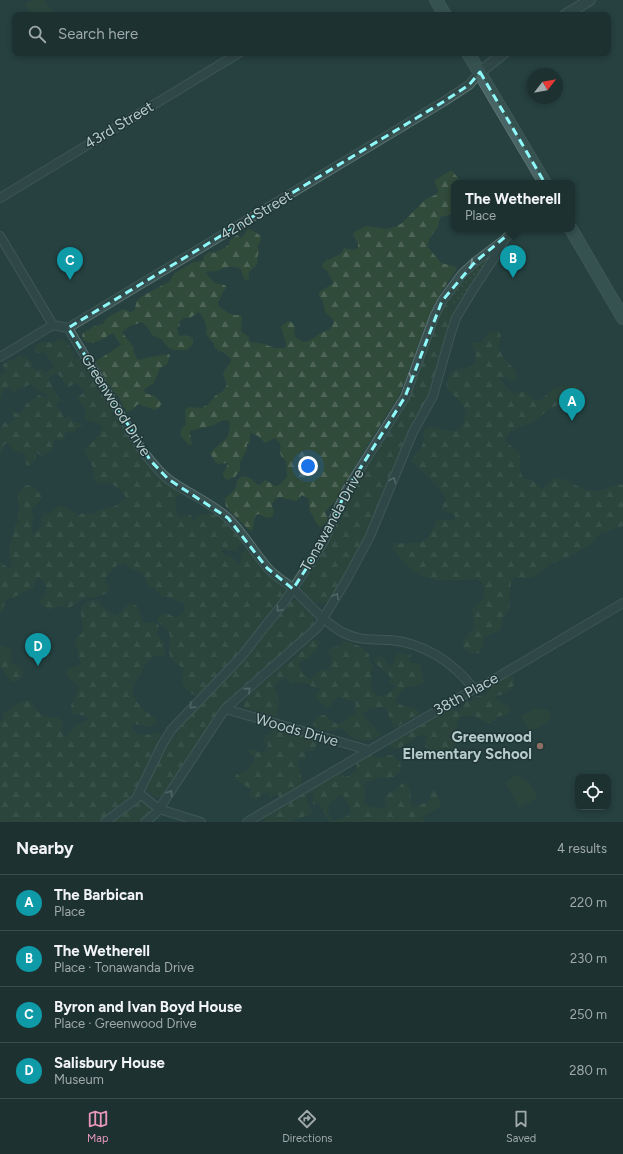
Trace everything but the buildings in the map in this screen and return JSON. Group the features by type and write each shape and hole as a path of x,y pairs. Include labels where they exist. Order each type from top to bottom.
{"main road":[{"path":"436,0 443,12"},
{"path":"470,56 543,180"},
{"path":"573,232 623,318"}],"street":[{"path":"570,12 590,0"},
{"name":"43rd Street","path":"0,198 234,56"},
{"name":"42nd Street","path":"68,328 443,102 469,85 480,72 500,56"},
{"name":"Tonawanda Drive","path":"105,822 136,799 162,745 171,730 241,657 285,601 324,541 346,491 404,397 434,317 442,301 462,274 512,232"},
{"path":"0,236 53,324 68,328"},
{"name":"Tonawanda Drive","path":"144,822 159,809 225,709 313,632 323,618 347,579 370,536 413,432 433,396 456,318 504,240"},
{"path":"0,357 53,324"},
{"name":"Greenwood Drive","path":"68,328 142,450 154,465 168,479 208,503 228,518 241,531 267,568 293,589 323,618 335,628 356,638 401,642 427,650 458,670 474,688"},
{"name":"38th Place","path":"246,822 474,688 486,684 623,603"},
{"name":"Woods Drive","path":"225,709 368,750"},
{"path":"139,793 159,809 201,822"}],"highlighted area":[{"path":"480,72 553,197 475,262 442,301 405,397 346,491 324,541 293,589 267,568 228,518 168,479 150,460 68,328 443,102 469,85"}],"green space":[{"path":"32,0 45,0 52,11 54,10 55,12 30,12 25,4"},
{"path":"452,171 460,180 451,180 451,214 440,217 438,227 431,236 427,246 441,263 457,267 457,269 440,294 429,315 398,397 355,465 336,500 325,512 328,519 325,524 321,527 318,526 310,511 309,499 302,495 296,501 279,497 275,499 272,504 274,512 272,517 267,518 259,514 256,515 252,531 248,529 226,507 225,498 234,491 237,480 242,476 250,478 258,485 265,480 276,486 281,484 287,476 286,461 281,455 281,447 275,438 265,443 258,436 250,433 250,443 247,444 247,450 240,462 240,470 235,477 227,480 223,476 223,473 228,463 217,464 210,454 227,438 230,427 229,421 223,420 214,425 190,431 192,445 189,445 180,435 181,429 186,425 185,410 189,407 201,408 208,405 215,396 223,391 227,385 223,374 231,362 231,359 223,352 218,351 214,346 214,343 210,340 206,333 205,322 199,312 190,318 184,318 179,322 180,325 177,328 179,336 185,335 193,338 193,344 187,350 174,350 169,348 161,339 153,336 142,322 130,326 122,332 134,348 133,351 138,360 169,354 170,356 167,364 160,368 154,383 143,390 147,394 153,395 162,403 155,410 138,404 132,410 127,412 95,362 121,345 113,333 91,343 83,340 82,334 93,327 103,324 107,318 123,309 130,312 134,311 137,301 141,297 170,281 175,273 183,268 194,262 203,261 203,257 209,252 215,253 229,245 230,240 237,235 242,238 248,229 261,237 257,247 259,251 257,264 249,272 249,279 244,279 241,269 235,267 227,267 217,271 208,271 206,273 214,282 225,285 226,287 218,302 218,305 228,313 240,315 242,317 241,330 249,337 250,342 264,344 275,348 284,348 286,343 281,326 288,321 294,325 294,333 296,338 304,342 309,341 330,329 334,323 325,312 323,301 319,296 319,293 333,283 328,272 322,266 325,261 341,254 344,248 352,250 358,248 358,243 353,235 354,232 362,228 367,226 387,229 402,223 426,199 437,194 438,191 435,180"},
{"path":"494,250 466,292 457,309 452,305 443,306 466,274"},
{"path":"452,305 457,309 446,334 430,394 359,551 331,599 322,604 312,601 305,594 302,584 327,543 352,486 403,405 443,306"},
{"path":"499,331 501,337 498,347 503,357 515,370 517,376 514,382 505,377 499,377 512,392 525,392 533,399 540,400 553,389 567,386 580,388 579,394 548,410 535,421 509,433 506,438 507,443 516,449 519,455 523,478 534,481 542,489 555,478 560,478 583,489 593,491 616,485 623,485 623,526 598,535 592,544 561,561 550,564 532,578 515,578 511,581 509,610 502,619 501,630 485,637 479,653 473,654 467,651 463,644 474,625 472,609 484,598 485,590 482,583 478,579 443,580 418,574 403,562 392,548 394,543 417,543 422,541 430,534 437,519 454,520 455,515 441,509 446,500 439,489 412,462 415,454 423,444 423,433 425,429 434,427 455,431 460,429 464,420 465,410 450,391 446,383 451,373 455,369 462,369 471,366 474,363 476,355 471,343 481,342 488,333"},
{"path":"62,339 69,345 75,355 74,358 82,359 138,452 158,474 182,493 179,497 175,498 178,515 189,514 195,521 197,515 208,513 214,515 215,513 229,525 244,543 239,546 237,551 228,551 224,549 221,551 223,554 232,557 239,563 241,560 240,554 248,548 262,567 286,591 246,646 197,696 190,692 182,683 182,675 184,671 182,667 172,660 169,647 170,635 157,618 165,613 174,617 178,616 184,612 185,604 168,597 162,597 153,588 148,586 143,574 129,568 125,563 116,566 105,578 109,588 108,593 83,599 69,608 57,606 49,610 42,606 39,602 44,595 46,587 42,580 37,577 33,588 12,598 5,599 3,611 0,613 0,562 8,568 12,565 9,558 9,551 14,533 14,526 18,522 18,493 25,486 33,486 41,495 40,501 31,510 34,519 31,531 34,533 40,528 44,514 50,514 59,506 68,508 78,515 83,513 92,514 117,505 125,499 125,496 119,489 110,483 99,484 94,481 93,467 84,450 98,436 102,427 97,423 86,420 85,418 86,412 77,398 83,393 84,390 75,383 69,387 56,373 48,379 59,398 62,400 56,404 64,418 69,416 73,422 82,424 83,426 78,427 74,433 66,432 62,440 54,440 52,448 47,454 41,456 36,452 36,461 33,461 31,465 28,466 26,464 26,454 13,450 7,443 3,446 2,453 0,454 0,431 4,422 8,424 15,420 10,408 18,414 25,409 25,405 39,395 45,398 48,395 36,389 31,384 13,392 9,388 4,389 0,401 0,375 6,371 3,365 20,356 28,358 36,371 41,369 46,373 54,366 45,352 36,353 34,351 35,347 37,344 43,342 55,342"},
{"path":"93,600 99,601 101,606 115,616 126,606 131,603 134,604 137,606 144,623 153,622 159,625 157,633 164,643 165,654 154,656 145,665 135,683 133,692 139,704 146,712 157,720 157,724 149,727 135,724 133,726 134,730 139,734 147,735 159,732 162,736 133,796 98,822 0,822 0,722 3,719 3,714 22,701 30,701 39,713 48,717 59,718 63,723 61,732 65,736 69,734 77,724 85,722 89,718 83,715 73,714 71,705 78,686 68,677 66,670 81,664 75,642 77,637 82,634 83,626 81,607 87,602"},
{"path":"294,600 299,601 314,615 314,625 223,706 197,743 165,795 158,798 153,796 148,791 148,783 166,743 174,730 287,603"},
{"path":"315,640 320,642 317,648 309,658 298,664 303,675 311,679 315,676 317,671 328,668 332,657 327,650 332,647 339,646 345,641 361,647 369,654 369,662 373,665 370,674 372,678 370,683 374,693 380,696 390,692 395,687 393,684 389,683 391,678 374,661 374,658 381,656 385,659 387,665 390,666 398,654 402,653 411,655 409,662 420,664 424,681 414,687 408,686 402,690 396,702 416,709 419,711 419,714 395,728 384,707 369,709 363,713 364,717 381,735 371,740 365,741 355,739 343,728 323,731 316,728 313,724 320,715 326,716 335,723 339,724 355,713 354,709 356,705 354,702 338,697 327,708 316,698 317,693 320,690 318,688 306,683 292,683 284,677 274,686 280,702 277,716 270,716 244,707 243,703 246,698 284,665 290,662 309,642"},
{"path":"0,646 10,648 12,654 11,662 21,668 23,673 21,678 16,682 11,681 0,667"},
{"path":"507,676 513,677 515,682 510,690 496,696 496,699 509,707 510,713 497,717 490,723 485,722 473,715 459,717 457,723 457,742 451,752 444,759 437,758 425,747 427,736 421,735 398,749 390,747 390,742 447,708 451,710 462,709 463,705 467,701 472,701 473,697 486,695 491,686"},
{"path":"537,707 538,709 548,710 551,714 549,721 530,732 521,716"},
{"path":"271,727 317,740 317,743 314,751 305,751 305,758 298,760 298,765 302,769 299,772 302,778 301,785 280,797 273,795 271,798 267,792 257,798 257,800 250,797 251,790 236,779 235,776 246,772 254,761 254,757 248,751 249,749 265,753 268,744 263,741 267,735 271,733"},
{"path":"368,755 383,758 389,755 394,756 400,762 401,771 394,777 387,779 380,777 363,784 366,792 364,802 368,806 383,808 386,806 384,799 386,796 398,788 402,783 406,784 409,788 411,805 415,807 428,801 431,792 434,790 441,804 438,808 422,817 425,822 330,822 320,804 313,804 312,793 307,795 307,803 312,810 311,814 289,822 264,822 262,817 341,770 344,777 349,776 357,770 356,761","holes":["339,795 343,795 349,805 351,813 334,821 329,814 328,808"]},
{"path":"517,775 522,779 529,781 538,798 519,808 505,782"},
{"path":"138,801 146,801 153,808 153,810 138,822 109,822"}],"place":[{"name":"The Wetherell","path":"513,278"},
{"name":"Byron and Ivan Boyd House","path":"70,280"},
{"name":"The Barbican","path":"572,421"},
{"name":"Salisbury House","path":"38,666"},
{"name":"Greenwood Elementary School","path":"540,746"}]}
